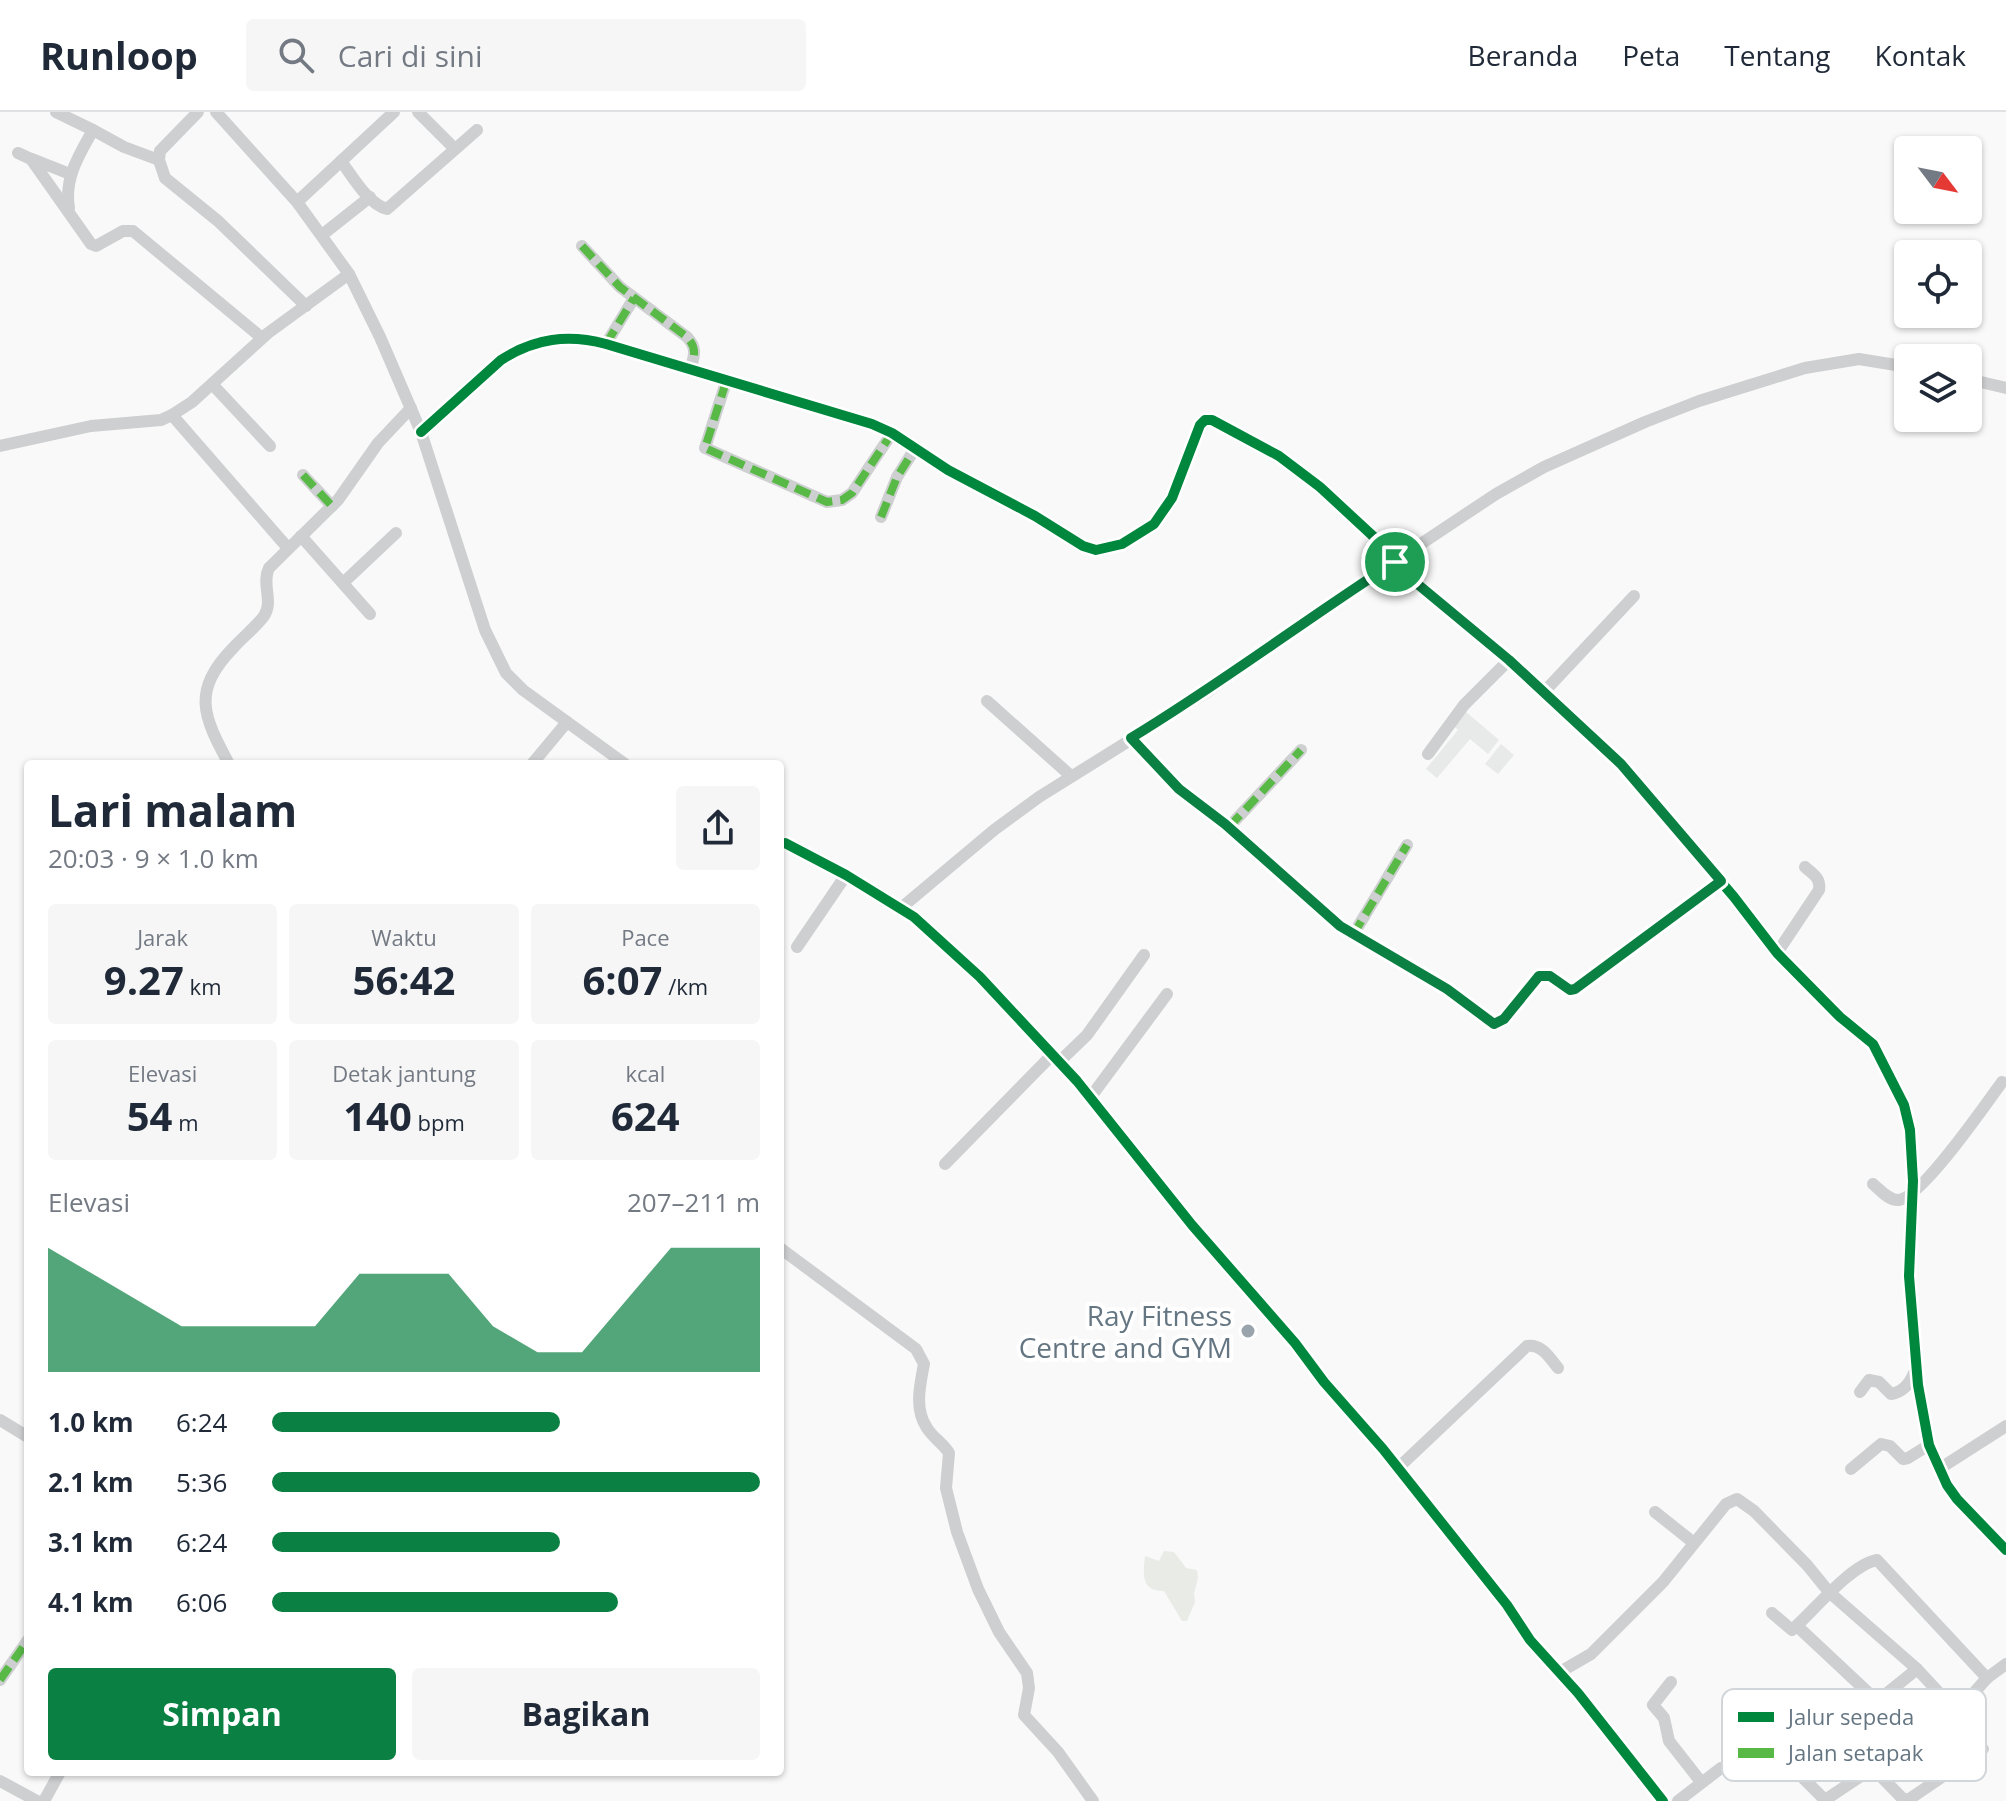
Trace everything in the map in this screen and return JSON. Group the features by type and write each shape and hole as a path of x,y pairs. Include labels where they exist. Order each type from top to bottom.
{"street":[{"path":"56,112 124,147 159,160"},
{"path":"198,112 162,147 159,160 168,181 218,221 306,306"},
{"path":"216,112 297,202 349,274 421,432 492,647 506,673 610,759"},
{"path":"297,202 394,112"},
{"path":"418,112 455,149"},
{"path":"70,211 67,195 70,174 93,130"},
{"path":"341,161 382,209 391,207 477,130"},
{"path":"18,153 70,174"},
{"path":"31,159 93,246 123,231 133,231 262,338"},
{"path":"322,235 370,197"},
{"path":"582,246 620,287 695,345 690,371"},
{"path":"0,446 91,426 151,422 172,415 192,402 262,338 349,274"},
{"path":"606,344 634,298"},
{"path":"421,432 501,360 542,341 569,337 606,344 872,424 1083,546 1096,550 1122,544 1154,524 1172,498 1200,425 1205,420 1212,420 1279,456 1307,476 1374,537 1409,577 1509,660 1621,764 1721,881 1777,953 1840,1017 1873,1044 1881,1056 1904,1105 1910,1130 1912,1192 1908,1255 1916,1370 1929,1445 1957,1499 2006,1550"},
{"path":"901,908 994,830 1071,776 1204,694 1335,601 1496,494 1544,467 1699,401 1788,372 1831,362 1872,360 1894,364"},
{"path":"726,382 705,448 827,502 842,500 852,493 892,433"},
{"path":"1982,382 2006,388"},
{"path":"212,384 270,446"},
{"path":"227,760 207,720 203,704 206,688 219,663 263,617 268,599 264,577 269,568 332,506 378,443 411,408"},
{"path":"172,415 287,547"},
{"path":"881,517 897,477 916,447"},
{"path":"303,475 332,506"},
{"path":"343,583 396,533"},
{"path":"301,536 370,614"},
{"path":"1543,693 1634,596"},
{"path":"1428,754 1464,705 1509,660"},
{"path":"987,701 1071,776"},
{"path":"535,760 567,722"},
{"path":"1131,738 1179,789 1229,827 1353,935 1447,989 1494,1024 1504,1019 1539,976 1550,976 1570,990 1575,989 1721,881"},
{"path":"1229,827 1301,750"},
{"path":"784,845 846,875 901,908 947,945 1056,1058 1192,1225 1398,1468 1499,1595 1530,1640 1560,1672 1663,1801"},
{"path":"1353,935 1407,845"},
{"path":"1777,953 1819,890 1817,878 1805,867"},
{"path":"797,947 846,875"},
{"path":"945,1164 1056,1058 1087,1035 1144,955"},
{"path":"1090,1098 1167,994"},
{"path":"1873,1184 1895,1200 1902,1200 1942,1163 2002,1082"},
{"path":"784,1251 916,1349 922,1357 924,1364 918,1406 926,1428 949,1453 946,1488 957,1532 978,1589 999,1632 1027,1673 1029,1688 1024,1715 1058,1752 1093,1801"},
{"path":"1398,1468 1527,1346 1542,1348 1558,1368"},
{"path":"1860,1392 1869,1380 1879,1382 1891,1394 1898,1393 1910,1383 1916,1370"},
{"path":"0,1420 24,1435"},
{"path":"1939,1469 2006,1426"},
{"path":"1851,1469 1881,1444 1890,1446 1903,1459 1929,1445"},
{"path":"1560,1672 1591,1654 1669,1575 1726,1504 1737,1499 1754,1511 1794,1551 1829,1592 1936,1689"},
{"path":"1655,1512 1694,1543"},
{"path":"1772,1613 1792,1630 1829,1592 1865,1565 1877,1560 1987,1678"},
{"path":"1797,1626 1864,1689"},
{"path":"0,1680 24,1646"},
{"path":"1977,1689 2006,1664"},
{"path":"1891,1689 1917,1669"},
{"path":"1671,1682 1653,1705 1664,1718 1669,1741 1701,1782"},
{"path":"1678,1801 1721,1768"},
{"path":"44,1801 58,1776"},
{"path":"0,1781 37,1801"},
{"path":"1806,1781 1825,1800 1853,1781"},
{"path":"1885,1781 1908,1800 1936,1781"}],"shaded area":[{"path":"1465,711 1499,740 1488,754 1470,739 1437,778 1426,769 1458,730 1453,725"},
{"path":"1501,744 1514,755 1498,774 1485,764"},
{"path":"1164,1551 1174,1552 1186,1568 1197,1570 1195,1602 1187,1621 1182,1621 1164,1591 1151,1588 1145,1581 1145,1556 1159,1561"}],"marked path":[{"path":"582,246 620,287 687,337 694,349 690,371"},
{"path":"606,344 634,298"},
{"path":"726,382 705,448 827,502 842,500 852,493 892,433"},
{"path":"881,517 897,477 916,447"},
{"path":"303,475 332,506"},
{"path":"1131,738 1179,789 1225,824 1340,926 1447,989 1494,1024 1504,1019 1539,976 1550,976 1570,990 1575,989 1721,881"},
{"path":"1229,827 1301,750"},
{"path":"1353,935 1407,845"},
{"path":"0,1680 24,1646"}],"cycle path":[{"path":"421,432 501,360 514,353 552,340 592,341 872,424 1083,546 1096,550 1122,544 1154,524 1172,498 1200,425 1205,420 1212,420 1279,456 1320,487 1374,537 1409,577 1509,660 1621,764 1734,897 1777,953 1840,1017 1873,1044 1904,1105 1910,1130 1913,1181 1909,1276 1918,1385 1929,1445 1947,1485 1957,1499 2006,1550"},
{"path":"785,843 846,875 914,917 980,977 1077,1081 1192,1225 1383,1449 1507,1605 1530,1640 1578,1693 1663,1801"}],"place":[{"name":"Ray Fitness Centre and GYM","path":"1248,1331"}],"route":[{"path":"1395,562 1509,660 1621,764 1721,881 1575,989 1570,990 1550,976 1539,976 1504,1019 1494,1024 1447,989 1340,926 1225,824 1179,789 1131,738 1204,694 1395,562"}]}
